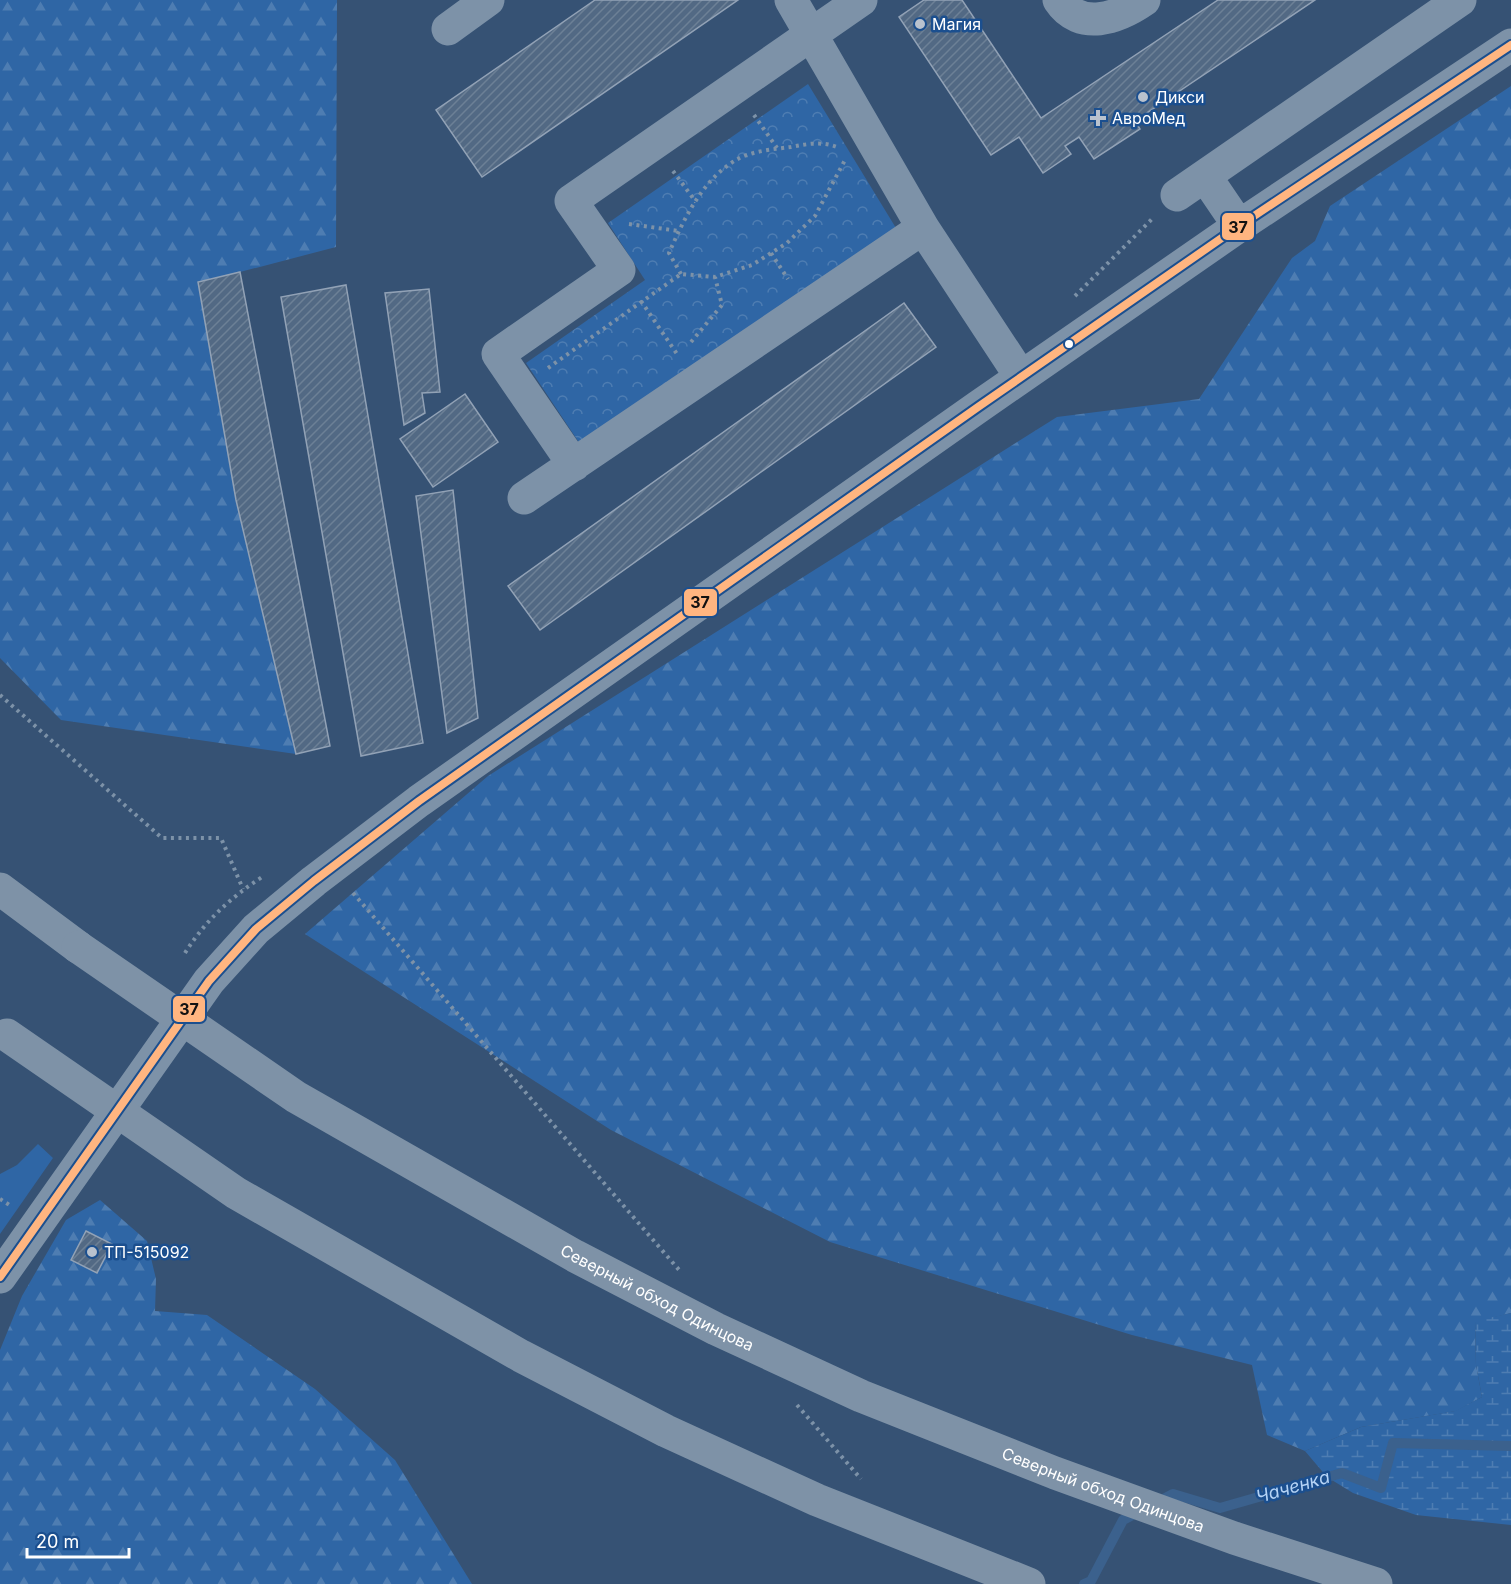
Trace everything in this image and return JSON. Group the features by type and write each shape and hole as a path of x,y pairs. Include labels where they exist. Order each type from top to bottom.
{"highway":[{"name":"Северный обход Одинцова","path":"0,889 78,947 296,1097 574,1256 716,1329 861,1396 1055,1473 1234,1538 1376,1584"},
{"path":"4,1033 236,1193 521,1356 666,1431 817,1500 1029,1584"}],"street":[{"path":"448,29 488,0"},
{"path":"790,0 812,34 923,228 1021,377"},
{"path":"574,465 498,354 619,270 571,201 861,0"},
{"path":"1059,0 1065,10 1092,20 1123,14 1144,0"},
{"path":"1177,195 1460,0"},
{"path":"0,1277 209,981 256,929 419,801 1239,226 1511,45"},
{"path":"1205,176 1239,226"},
{"path":"524,498 923,228"}],"path":[{"path":"735,88 777,148"},
{"path":"681,274 669,253 691,208 707,184 737,159 777,148 825,142 841,148"},
{"path":"544,371 681,274 715,277 752,265 787,243 820,208 849,151"},
{"path":"619,270 697,382"},
{"path":"668,360 685,348 722,305 715,277"},
{"path":"0,695 162,838 221,838 243,889"},
{"path":"332,868 685,1276"},
{"path":"795,1403 866,1484"}],"green space":[{"path":"0,0 337,0 336,247 198,283 236,500 296,754 61,720 0,658"},
{"path":"808,84 899,233 580,444 526,363 645,280 608,223"},
{"path":"1511,86 1511,1313 1475,1322 1476,1365 1482,1397 1456,1411 1361,1427 1305,1451 1267,1435 1252,1365 1132,1335 830,1242 611,1130 305,934 488,776 1057,417 1199,399 1292,258 1315,241 1330,206"},
{"path":"38,1144 53,1158 0,1234 0,1174 17,1165"},
{"path":"100,1200 147,1241 156,1279 155,1311 207,1315 315,1389 395,1460 472,1584 0,1584 0,1350 22,1296 66,1220"},
{"path":"1511,1313 1511,1525 1416,1515 1353,1493 1327,1477 1305,1451 1361,1427 1455,1411 1482,1397 1476,1365 1475,1321"}],"building":[{"path":"595,0 738,0 482,177 436,110"},
{"path":"924,0 962,0 1041,118 1218,0 1315,0 1135,121 1140,129 1094,159 1079,137 1065,146 1071,154 1043,173 1019,137 991,155 899,17"},
{"path":"240,272 330,746 296,754 236,500 198,282"},
{"path":"346,285 423,743 361,756 281,297"},
{"path":"429,289 440,392 422,393 425,413 404,425 385,293"},
{"path":"904,303 936,347 540,630 508,586"},
{"path":"465,394 498,442 433,487 400,439"},
{"path":"453,490 478,718 447,733 416,496"},
{"name":"ТП-515092","path":"86,1231 112,1244 97,1273 71,1260"}],"waterway":[{"name":"Чаченка","path":"1156,1503 1173,1494 1220,1508 1342,1473 1381,1488 1393,1443 1511,1446"},
{"name":"Чаченка","path":"1084,1584 1091,1581 1123,1520 1140,1511"}],"transit line":[{"name":"37","path":"0,1277 209,981 256,929 314,881 419,801 978,407 1239,226 1511,45"}],"place":[{"name":"Магия","path":"920,24"},
{"name":"Дикси","path":"1143,97"},
{"name":"АвроМед","path":"1098,118"},
{"name":"ТП-515092","path":"92,1252"}]}
